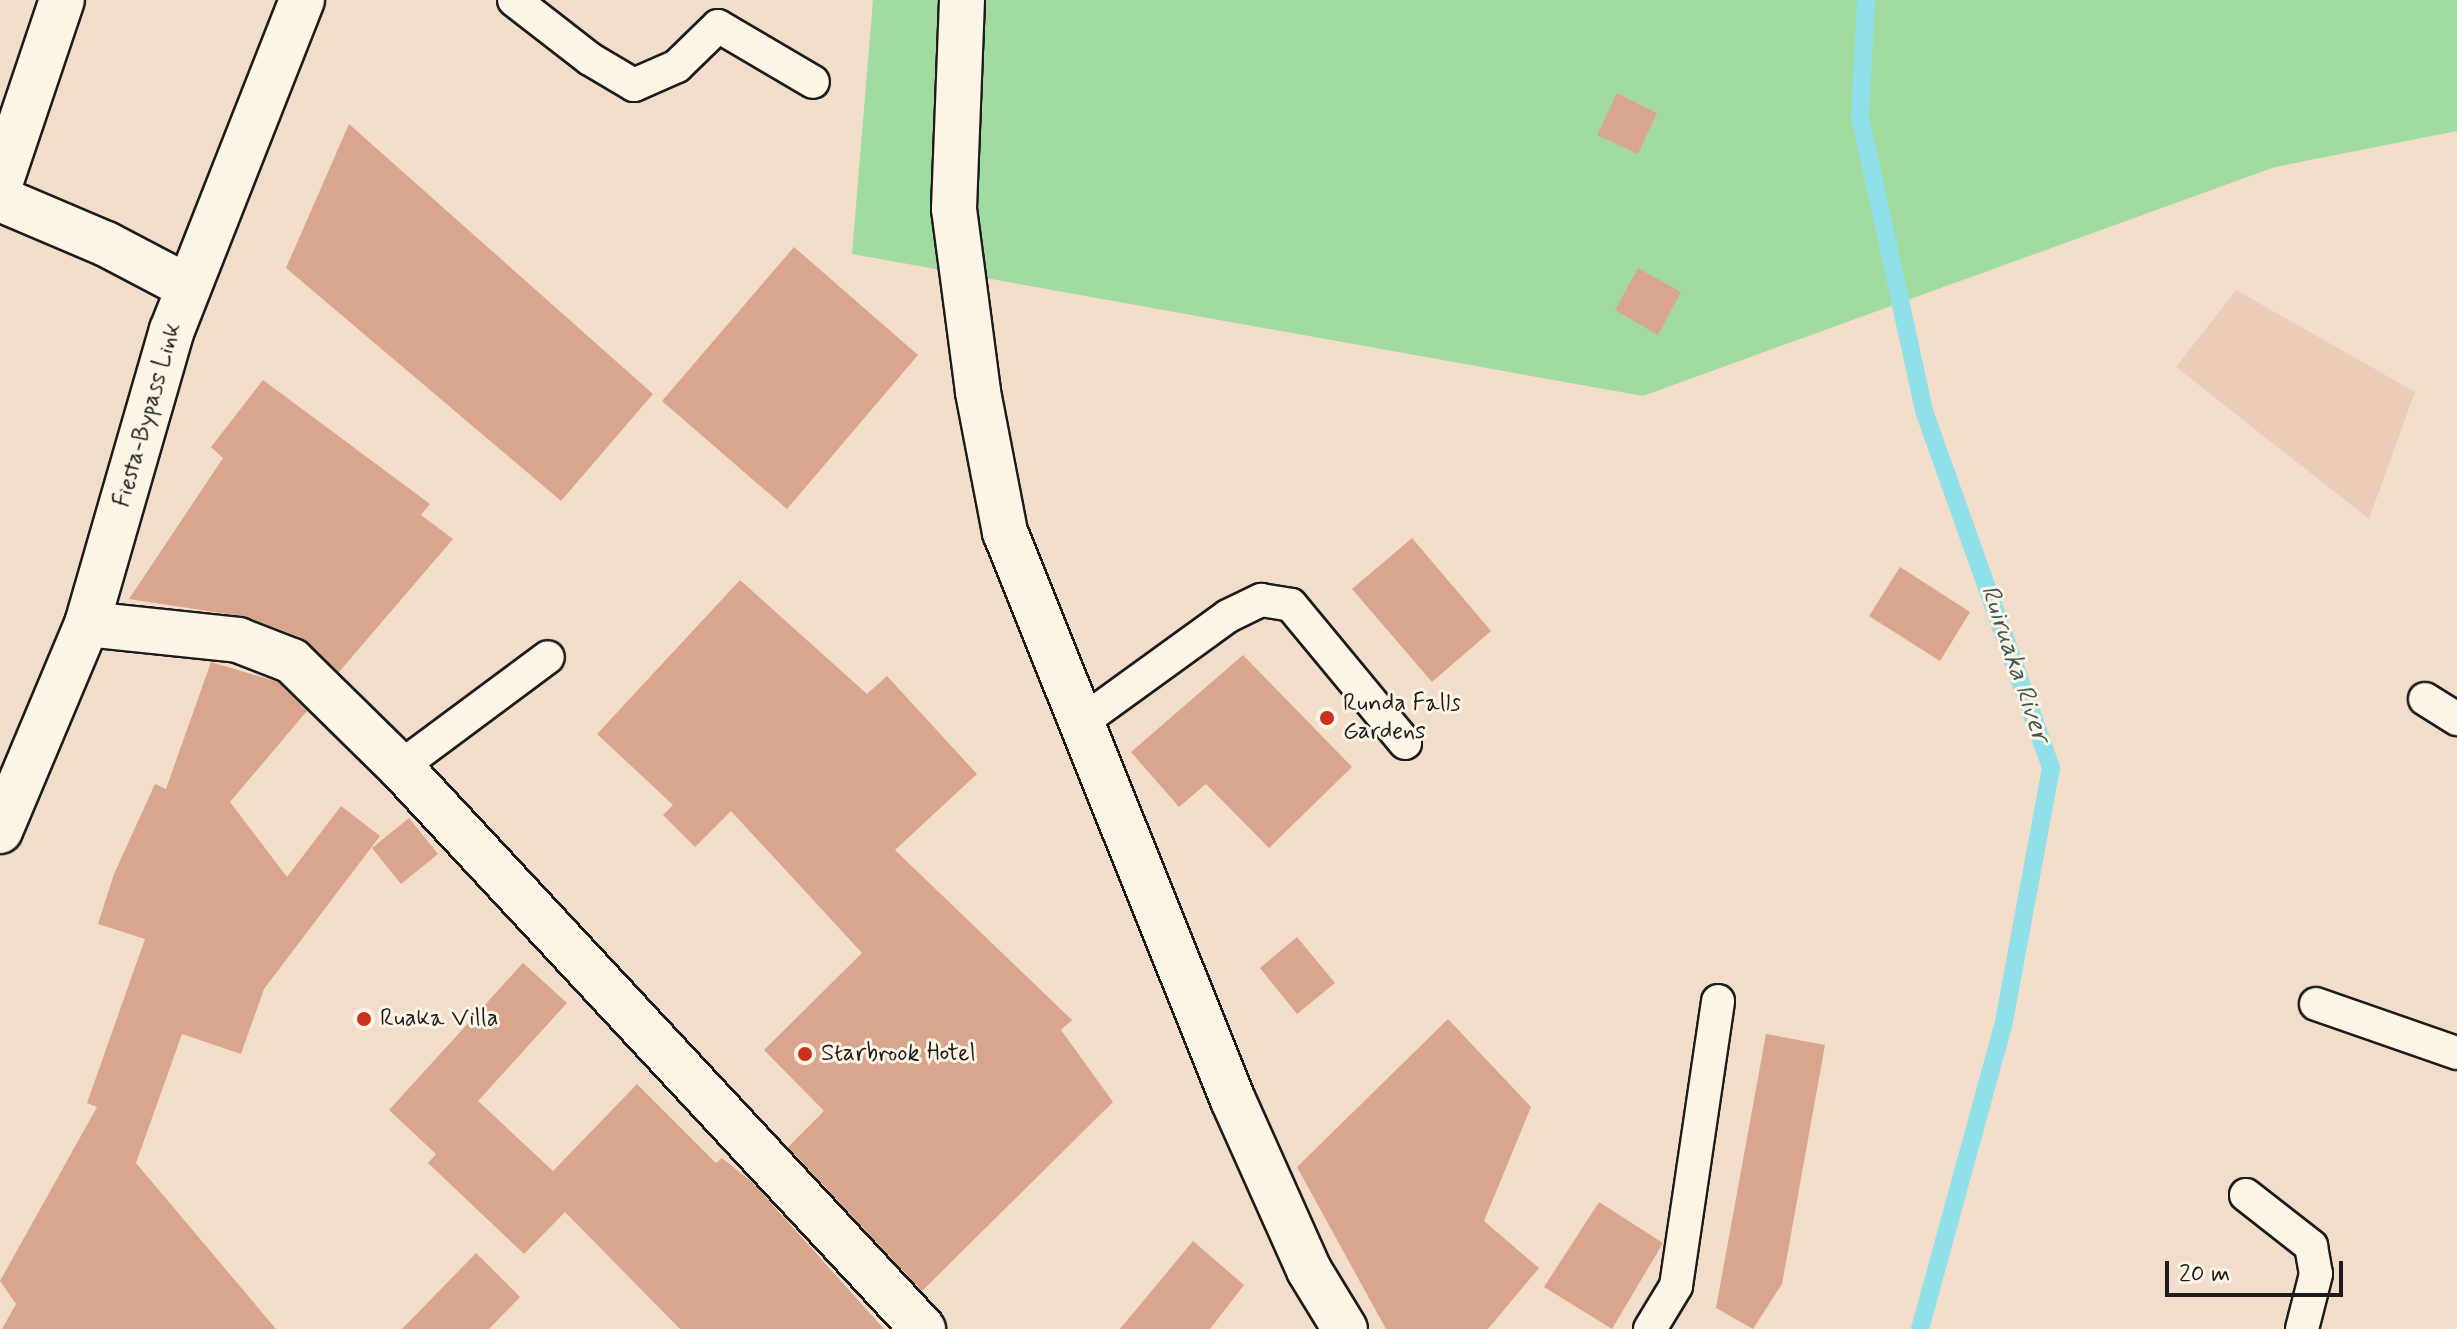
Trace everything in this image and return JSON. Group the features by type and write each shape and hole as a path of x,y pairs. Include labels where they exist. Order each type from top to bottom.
{"street":[{"name":"Fiesta-Bypass Link","path":"0,831 87,624 188,287 302,0"},
{"path":"962,0 954,209 978,392 1005,532 1233,1100 1309,1270 1345,1329"},
{"path":"0,184 58,1"},
{"path":"0,199 106,244 188,287"},
{"path":"87,624 238,640 292,661 400,767 923,1329"}],"lane":[{"path":"514,0 590,59 634,85 677,66 718,26 813,82"},
{"path":"1083,721 1228,616 1261,600 1291,605 1405,743"},
{"path":"400,767 548,657"},
{"path":"2425,699 2457,719"},
{"path":"1650,1329 1676,1286 1718,1001"},
{"path":"2316,1004 2457,1053"},
{"path":"2246,1195 2311,1246 2316,1274 2302,1329"}],"shaded area":[{"path":"2236,290 2415,392 2369,519 2176,367"}],"green space":[{"path":"873,0 2457,0 2457,131 2275,167 1643,396 852,254"}],"building":[{"path":"1617,93 1657,113 1638,154 1597,135"},
{"path":"349,124 653,394 561,501 286,268"},
{"path":"794,247 918,355 787,509 662,401"},
{"path":"1638,268 1681,292 1658,335 1615,310"},
{"path":"263,380 430,504 421,515 453,539 339,672 302,638 247,617 129,599 223,458 211,447"},
{"path":"1412,538 1491,631 1432,682 1352,589"},
{"path":"1900,567 1970,612 1940,661 1869,616"},
{"path":"740,580 867,694 887,676 977,774 895,850 1072,1020 1061,1030 1113,1102 922,1291 788,1147 824,1111 764,1050 862,953 731,811 695,847 663,815 673,805 597,734"},
{"path":"1243,655 1352,767 1269,848 1206,784 1179,807 1131,752"},
{"path":"211,662 278,682 307,711 230,802 287,877 341,806 380,836 264,989 241,1054 182,1034 136,1163 276,1329 2,1329 16,1304 0,1281 97,1107 87,1103 145,939 98,924 114,874 155,784 166,789"},
{"path":"409,818 438,854 401,884 372,848"},
{"path":"1297,937 1335,983 1297,1014 1260,968"},
{"path":"523,963 567,1003 478,1101 553,1171 637,1084 716,1163 722,1158 753,1183 884,1329 680,1329 565,1212 524,1254 428,1163 436,1154 389,1110"},
{"path":"1448,1019 1531,1107 1484,1221 1539,1268 1488,1329 1386,1329 1297,1167"},
{"path":"1766,1034 1825,1045 1782,1284 1753,1329 1716,1308"},
{"path":"1599,1202 1663,1243 1612,1329 1544,1287"},
{"path":"1193,1241 1244,1285 1210,1329 1120,1329"},
{"path":"476,1253 520,1297 489,1329 402,1329"}],"waterway":[{"name":"Ruiruaka River","path":"1866,0 1860,117 1924,411 2051,768 2004,1022 1920,1329"}],"place":[{"name":"Runda Falls Gardens","path":"1327,718"},
{"name":"Ruaka Villa","path":"364,1019"},
{"name":"Starbrook Hotel","path":"805,1054"}]}
